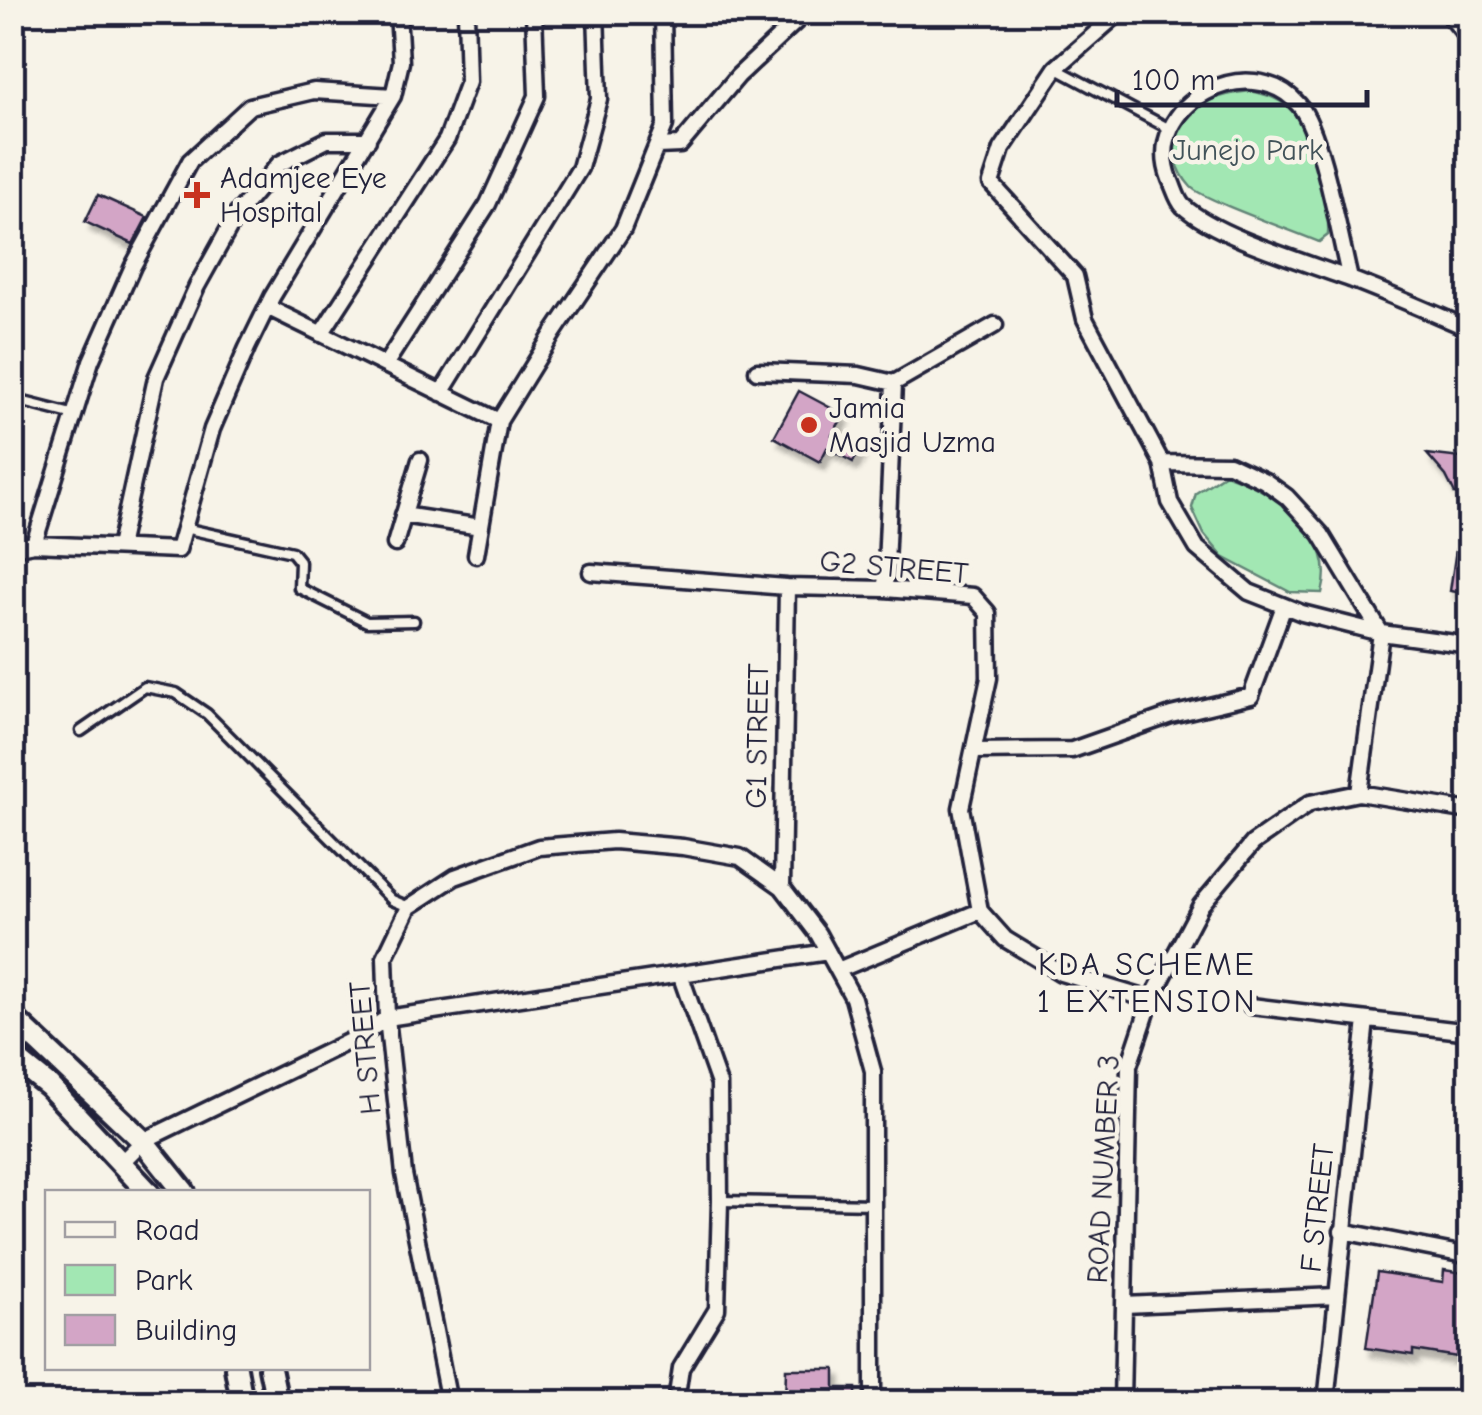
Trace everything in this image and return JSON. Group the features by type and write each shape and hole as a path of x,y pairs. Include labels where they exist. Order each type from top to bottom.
{"main road":[{"path":"12,1017 143,1141 182,1190"},
{"path":"12,1056 49,1086 146,1190"},
{"path":"236,1370 242,1402"},
{"path":"270,1370 276,1402"}],"street":[{"path":"12,548 34,544 178,550 212,429 267,307 393,96 401,62 398,12"},
{"path":"321,334 447,140 468,82 466,12"},
{"path":"385,365 488,204 537,96 534,12"},
{"path":"441,392 580,168 599,99 596,12"},
{"path":"656,146 680,145 738,76 806,12"},
{"path":"1120,12 1056,68 1002,149 991,183 1074,276 1085,320 1162,463 1170,502 1197,548 1249,592 1284,606 1381,633 1470,645"},
{"path":"476,555 499,421 623,230 665,124 666,13"},
{"path":"1350,279 1314,131 1300,106 1279,88 1251,82 1209,90 1180,112 1168,128 1166,168 1180,204 1224,230 1470,329"},
{"path":"34,544 91,361 132,266 190,161 250,106 314,91 393,96"},
{"path":"118,548 156,378 197,286 237,214 279,164 327,140 368,140"},
{"path":"267,307 499,421"},
{"path":"756,371 859,376 894,382 996,324"},
{"path":"885,589 894,382"},
{"path":"395,544 420,460"},
{"path":"1162,463 1229,464 1265,481 1322,534 1381,633 1359,793"},
{"path":"403,515 482,526"},
{"name":"G2 STREET","path":"591,572 974,596 988,613 989,678 960,808 980,910"},
{"name":"G1 STREET","path":"782,887 786,587"},
{"path":"975,751 1072,750 1170,715 1251,696 1284,606"},
{"name":"ROAD NUMBER 3","path":"1122,1402 1130,1066 1150,1000 1201,905 1253,844 1310,803 1359,793 1470,811"},
{"path":"410,907 455,878 539,846 614,841 740,857 782,887 828,952 853,998 873,1071 874,1402"},
{"name":"H STREET","path":"410,907 385,956 388,1018 404,1174 449,1402"},
{"path":"838,970 980,910 1005,939 1061,972 1150,1000"},
{"path":"122,1162 143,1141 362,1035 388,1018 828,952"},
{"path":"676,1402 680,1368 717,1310 720,1200 719,1084 680,974"},
{"path":"1251,1006 1470,1032"},
{"name":"F STREET","path":"1326,1402 1366,1020"},
{"path":"1342,1232 1470,1256"},
{"path":"1124,1305 1336,1296"}],"lane":[{"path":"1444,12 1470,45"},
{"path":"1056,68 1168,128"},
{"path":"12,399 76,416"},
{"path":"184,528 262,542 292,552 300,562 299,588 304,591 367,622 414,622"},
{"path":"80,732 145,687 176,692 207,714 392,900 410,907"},
{"path":"720,1200 874,1204"}],"green space":[{"name":"Junejo Park","path":"1251,91 1288,107 1307,136 1323,189 1328,223 1328,235 1319,242 1199,192 1178,167 1176,136 1185,119 1201,105 1219,97"},
{"path":"1225,474 1263,491 1298,518 1321,552 1325,572 1322,593 1290,592 1223,557 1204,534 1192,508 1196,493"}],"building":[{"path":"98,195 147,217 133,244 85,222"},
{"name":"Jamia Masjid Uzma","path":"799,391 844,415 832,435 860,450 853,462 827,448 820,462 774,437"},
{"path":"1427,454 1470,459 1470,496 1455,494"},
{"path":"1461,514 1470,514 1470,594 1450,591"},
{"path":"1444,1270 1470,1274 1470,1359 1366,1348 1377,1272 1443,1282"},
{"path":"786,1369 835,1369 835,1388 856,1388 856,1402 785,1402"}],"place":[{"name":"Adamjee Eye Hospital","path":"197,195"},
{"name":"Jamia Masjid Uzma","path":"809,425"}],"district":[{"name":"KDA SCHEME 1 EXTENSION","path":"1147,982"}]}
